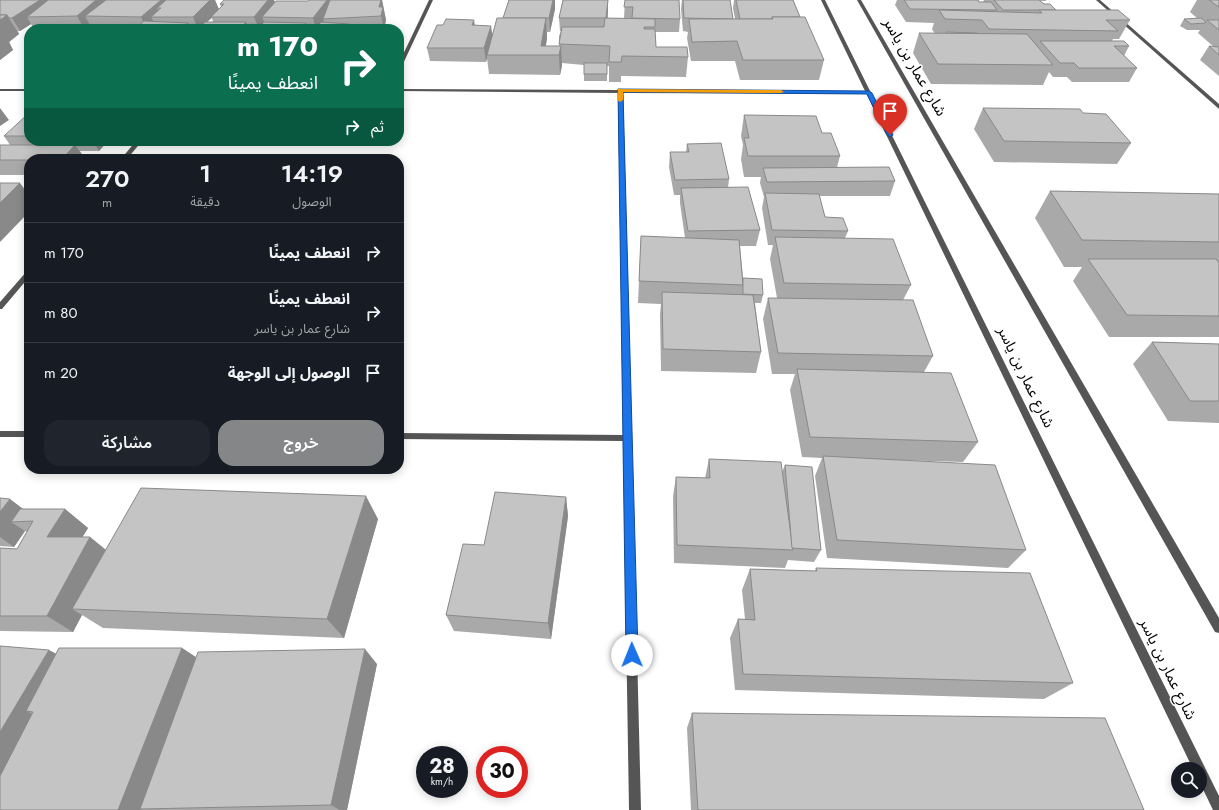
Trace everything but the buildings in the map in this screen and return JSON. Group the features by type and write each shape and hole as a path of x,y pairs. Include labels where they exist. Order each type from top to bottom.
{"street":[{"path":"404,57 431,0"},
{"name":"شارع عمار بن ياسر","path":"823,0 1196,762"},
{"name":"شارع عمار بن ياسر","path":"858,0 1219,628"},
{"path":"1098,0 1219,107"},
{"path":"0,90 24,90"},
{"path":"404,90 620,90 869,93"},
{"path":"620,90 635,810"},
{"path":"128,154 135,146"},
{"path":"0,307 24,279"},
{"path":"0,434 24,434"},
{"path":"404,436 627,438"},
{"name":"شارع عمار بن ياسر","path":"1207,784 1219,809"}],"slow traffic":[{"path":"620,100 620,90 781,92"}],"route":[{"path":"632,655 620,90 869,93 890,135"}]}
